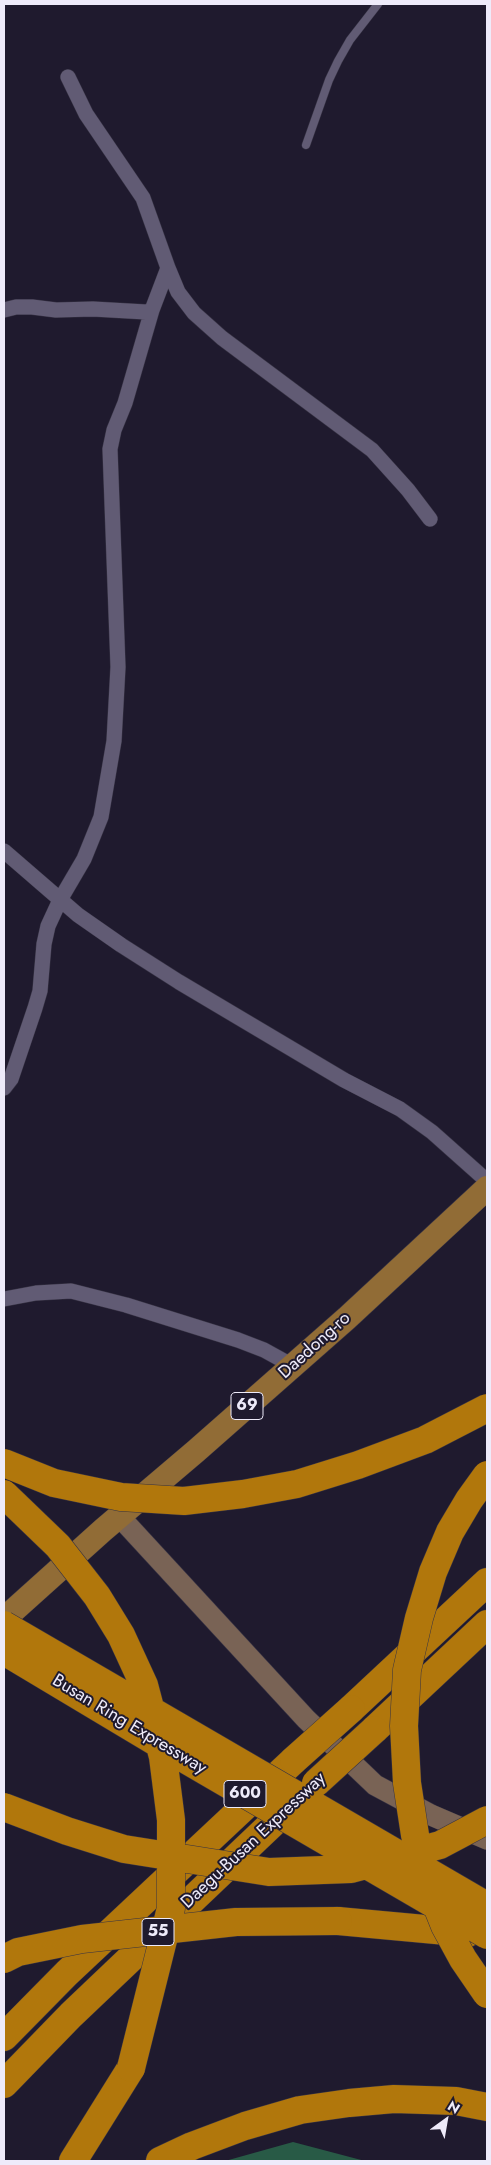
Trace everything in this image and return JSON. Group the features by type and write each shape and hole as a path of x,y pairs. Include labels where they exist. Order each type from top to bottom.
{"highway":[{"path":"4,1463 54,1483 121,1497 184,1501 243,1494 297,1484 349,1468 425,1440 487,1408"},
{"path":"487,1475 450,1532 433,1572 419,1618 407,1670 404,1726 407,1783 415,1835 427,1880 463,1960 487,1994"},
{"path":"4,1494 58,1546 97,1596 121,1635 144,1685 163,1758 172,1820 171,1908 131,2068 74,2161"},
{"name":"Daegu-Busan Expressway","path":"4,2037 67,1973 487,1582"},
{"name":"Daegu-Busan Expressway","path":"4,2084 71,2015 316,1782 487,1624"},
{"name":"Busan Ring Expressway","path":"4,1625 487,1906"},
{"name":"Busan Ring Expressway","path":"4,1651 166,1748 487,1935"},
{"path":"4,1807 67,1832 124,1849 269,1872 351,1869 440,1845 487,1820"},
{"path":"4,1959 18,1952 82,1940 236,1922 338,1921 487,1935"},
{"path":"160,2161 192,2146 245,2126 300,2110 394,2099 456,2101 487,2107"}],"main road":[{"name":"Daedong-ro","path":"4,1619 119,1516 293,1366 487,1188"}],"street":[{"path":"68,77 86,114 143,198 178,292 194,313 222,338 372,450 408,490 430,519"},
{"path":"4,1088 11,1078 40,990 46,935 60,900 84,859 102,817 114,741 118,667 110,449 114,430 125,404 152,310 168,268"},
{"path":"4,310 16,307 32,307 56,310 93,309 146,312 152,310"},
{"path":"4,851 92,926 179,982 344,1080 400,1109 432,1132 487,1181"},
{"path":"4,1299 36,1293 72,1291 126,1305 238,1340 264,1350 293,1366"},
{"path":"119,1516 306,1719 375,1785 432,1815 487,1839"}],"lane":[{"path":"306,145 329,80 338,61 350,40 378,4"}],"green space":[{"path":"293,2142 365,2161 225,2161"}]}
